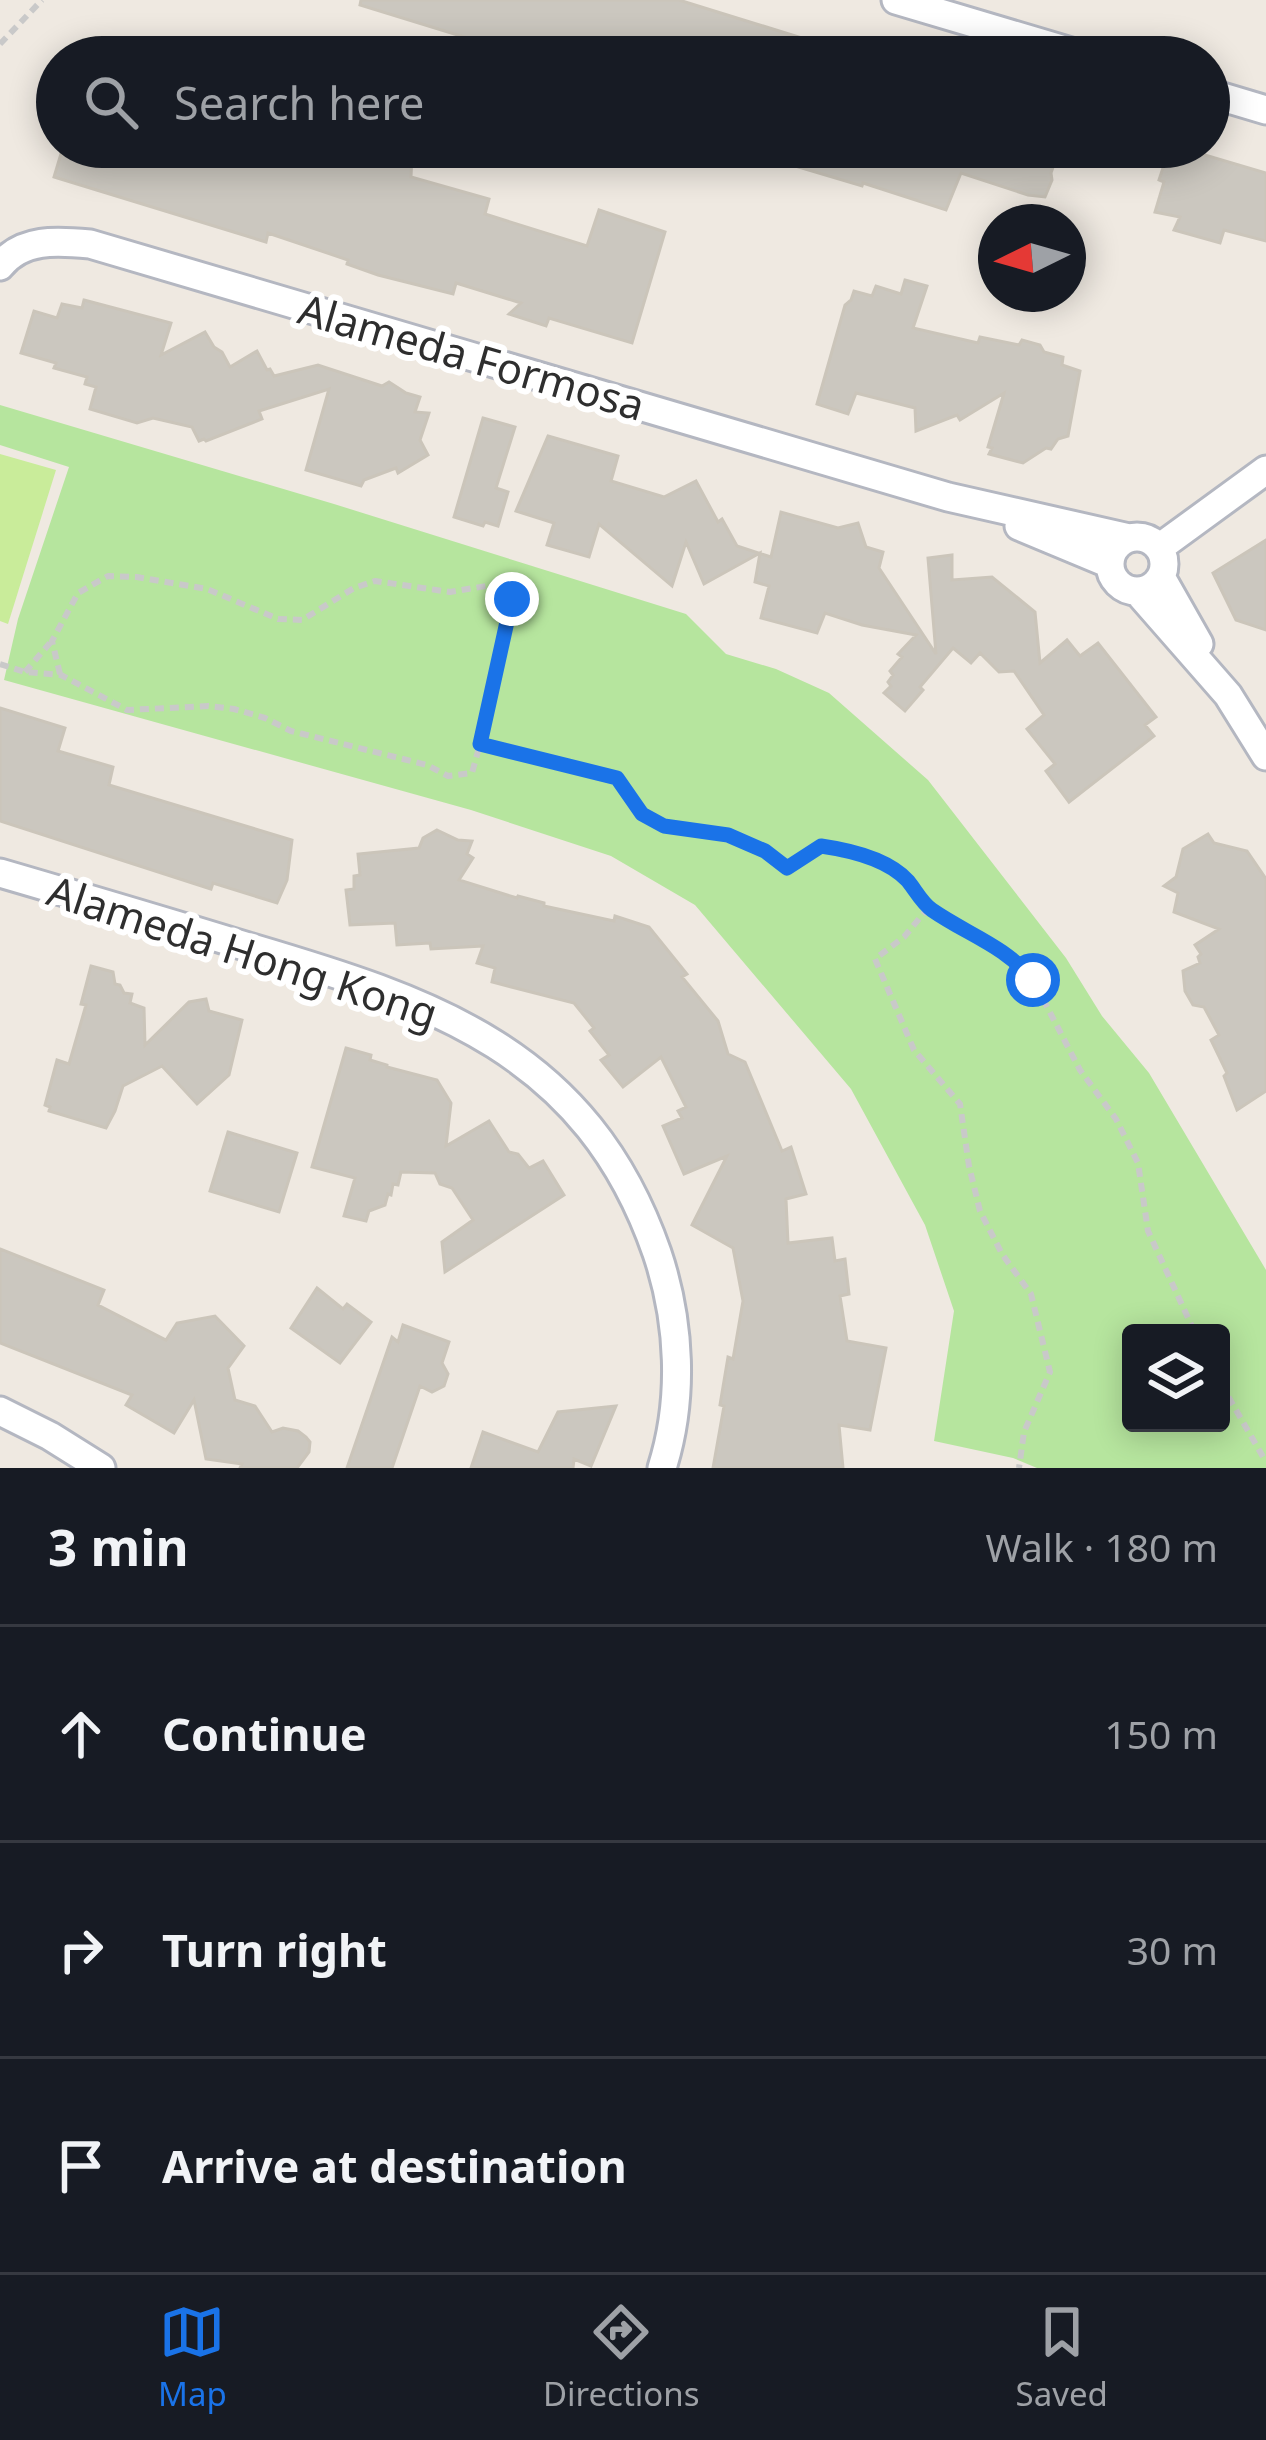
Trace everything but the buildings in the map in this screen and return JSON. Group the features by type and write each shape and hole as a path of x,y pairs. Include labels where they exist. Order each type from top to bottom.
{"street":[{"path":"896,0 1017,36"},
{"path":"1230,99 1266,110"},
{"name":"Alameda Formosa","path":"0,266 29,244 90,244 948,497 1145,538 1152,572 1129,590 1115,580 1110,564 948,497"},
{"path":"1266,470 1152,572 1266,755"},
{"path":"1110,564 1115,548 1129,538"},
{"name":"Alameda Hong Kong","path":"0,873 385,989 448,1015 500,1046 545,1081 587,1125 618,1168 647,1225 666,1279 674,1332 676,1413 662,1468"},
{"path":"0,1411 100,1468"}],"path":[{"path":"0,44 42,0"},
{"path":"0,664 25,672 61,675 128,710 234,709 336,744 427,765 448,776 472,773 512,599 492,585 451,592 375,580 302,620 278,619 207,589 108,576 78,593 52,640 25,672"},
{"path":"52,640 61,675"},
{"path":"480,744 617,778 642,814 664,826 728,835 765,851 787,868 821,846 883,864 905,878 928,908 1017,961 1033,980 1080,1070 1116,1119 1138,1163 1148,1231 1191,1324"},
{"path":"928,908 904,938 875,959 914,1050 960,1104 980,1211 1002,1254 1031,1294 1050,1372 1024,1432 1019,1468"},
{"path":"1230,1400 1266,1462"}],"green space":[{"path":"0,405 686,614 726,654 776,669 829,693 928,780 1066,958 1102,1016 1149,1073 1266,1270 1266,1468 1037,1468 934,1441 954,1311 925,1225 851,1089 695,905 611,856 471,810 4,680 18,619 69,467 0,445"},
{"path":"0,454 56,470 8,624 0,621"}],"route":[{"path":"512,599 480,744 617,778 642,814 664,826 728,835 765,851 787,868 821,846 883,864 905,878 928,908 1017,961 1033,980"}]}
